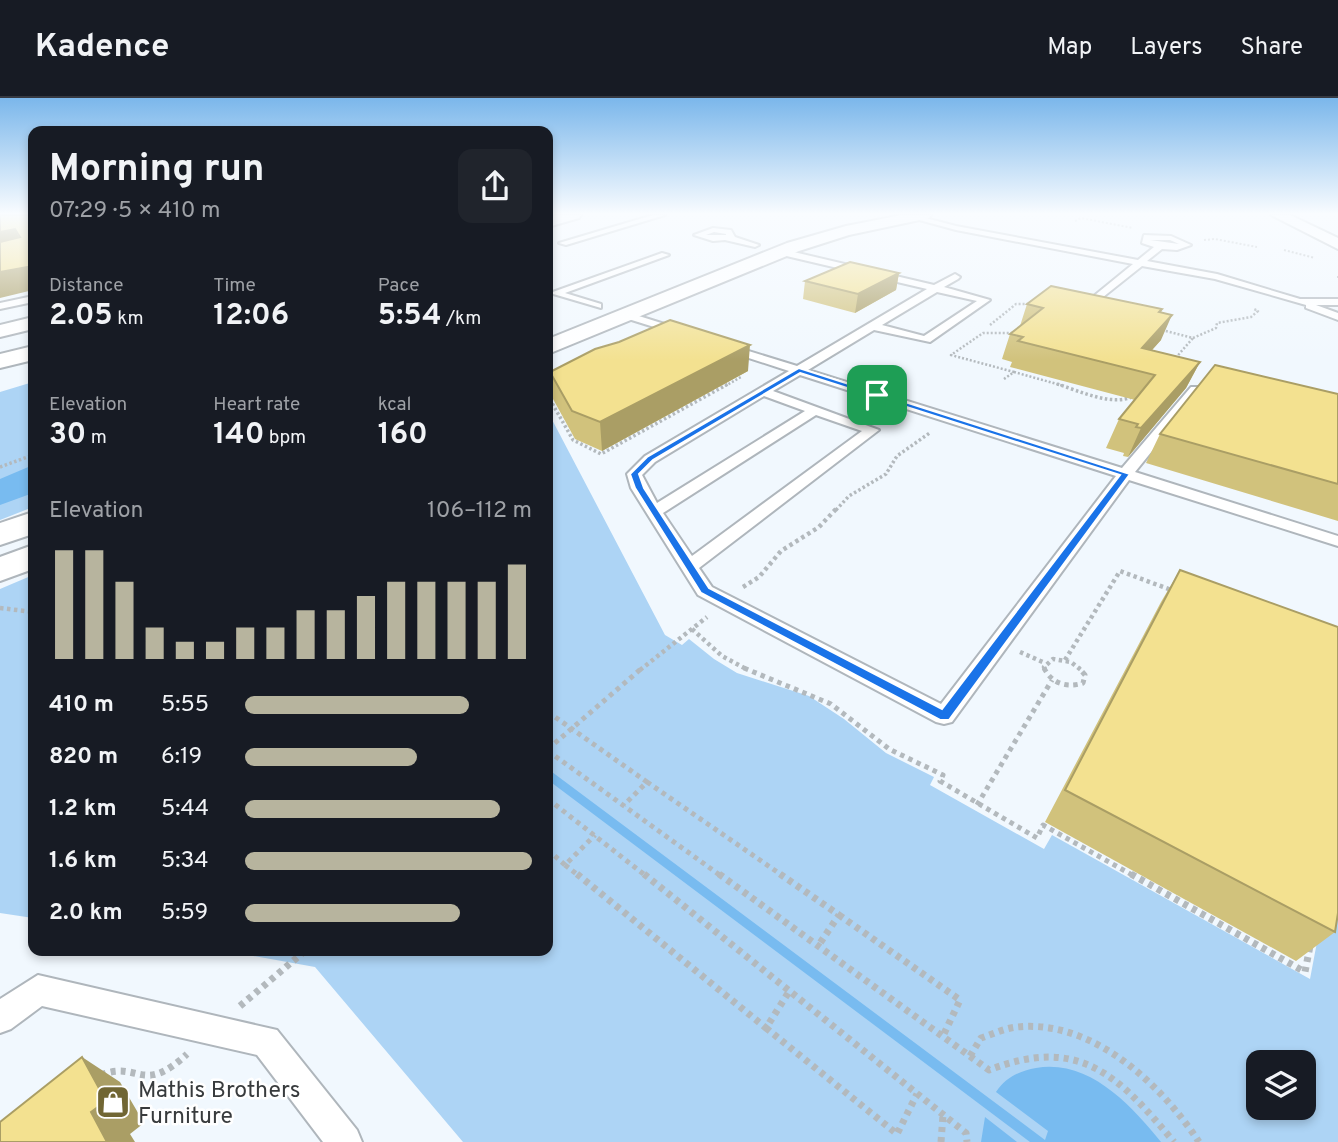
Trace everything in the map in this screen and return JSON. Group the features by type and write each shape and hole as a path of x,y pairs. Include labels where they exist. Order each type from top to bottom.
{"main road":[{"path":"553,345 752,264"},
{"path":"553,323 653,284"},
{"path":"597,306 626,315"},
{"path":"0,331 28,324"},
{"path":"0,341 28,334"},
{"path":"0,350 28,343"},
{"path":"0,361 28,354"},
{"path":"0,535 28,524"},
{"path":"0,570 28,558"}],"lane":[{"path":"597,306 555,293 641,264"},
{"path":"831,264 985,300 926,340 873,326"},
{"path":"1088,306 1138,264"},
{"path":"1149,264 1225,279 1338,317"},
{"path":"955,277 650,459 634,474 639,488 705,591 944,716 1125,474 1195,390"},
{"path":"0,306 28,300"},
{"path":"1299,302 1338,302"},
{"path":"626,315 793,374 1338,541"},
{"path":"690,566 872,430 763,392"},
{"path":"656,512 815,410"},
{"path":"0,1017 38,990 266,1041 345,1142"}],"path":[{"path":"1037,305 1016,304 983,333 951,355 1118,401 1129,400 1139,391"},
{"path":"1166,370 1193,338 1216,328 1217,323 1254,315 1258,311 1249,306"},
{"path":"983,323 1021,334"},
{"path":"1158,329 1193,338"},
{"path":"983,333 1004,331"},
{"path":"553,405 573,440 601,454 757,368 793,374"},
{"path":"1004,379 1014,372"},
{"path":"553,391 562,387"},
{"path":"553,746 672,642 760,577 781,551 819,527 849,496 886,474 897,456 916,445 941,424"},
{"path":"0,467 28,457"},
{"path":"1065,660 1119,571 1184,595"},
{"path":"0,608 28,611"},
{"path":"692,629 720,657 750,673 807,690 840,709 910,761 943,775 940,781 1037,838 1043,825 1305,972 1313,933"},
{"path":"1053,659 1065,660 1077,666 1085,680 1072,686 1052,680 1044,671 1045,663 1053,659"},
{"path":"978,804 1052,680"},
{"path":"553,716 960,1000 943,1036"},
{"path":"553,754 989,1070 1012,1058 1042,1052 1076,1060 1111,1078 1145,1106 1174,1142"},
{"path":"624,805 647,782"},
{"path":"553,803 943,1114 966,1133 967,1142"},
{"path":"565,865 595,835"},
{"path":"553,854 897,1135 917,1094"},
{"path":"818,946 839,915"},
{"path":"766,1028 790,990"},
{"path":"970,1056 981,1038 1018,1027 1061,1031 1107,1049 1152,1083 1192,1129 1199,1142"},
{"path":"941,1142 943,1114"}],"shaded area":[{"path":"28,384 28,509 0,520 0,392"},
{"path":"553,422 665,635 682,645 689,639 737,673 809,696 844,719 886,753 934,777 930,785 1044,849 1052,835 1310,979 1338,831 1338,1142 463,1142 315,967 254,956 553,956"},
{"path":"28,467 28,495 0,505 0,479"},
{"path":"28,577 28,917 0,913 0,589"},
{"path":"553,773 1045,1140 1048,1131 996,1092 1004,1082 1019,1073 1036,1068 1055,1067 1074,1071 1107,1088 1136,1114 1161,1142 1030,1142 553,784"},
{"path":"985,1117 1017,1142 981,1142"}],"building":[{"path":"0,264 28,264 28,267 0,272"},
{"path":"846,264 899,273 858,294 805,281"},
{"path":"1051,286 1162,309 1159,312 1172,315 1142,348 1200,362 1141,428 1136,427 1138,424 1119,419 1155,375 1018,341 1023,337 1010,334 1043,308 1027,304"},
{"path":"670,320 750,345 600,422 572,411 553,377 553,370 595,349 619,342"},
{"path":"1215,365 1338,394 1338,484 1160,434"},
{"path":"1180,570 1338,627 1338,913 1335,932 1065,790"},
{"path":"82,1057 106,1101 91,1112 107,1142 0,1142 0,1122"}],"place":[{"name":"Mathis Brothers Furniture","path":"113,1102"}],"route":[{"path":"799,370 877,395 1125,474 944,716 705,591 639,488 634,474 650,459 799,370"}]}
